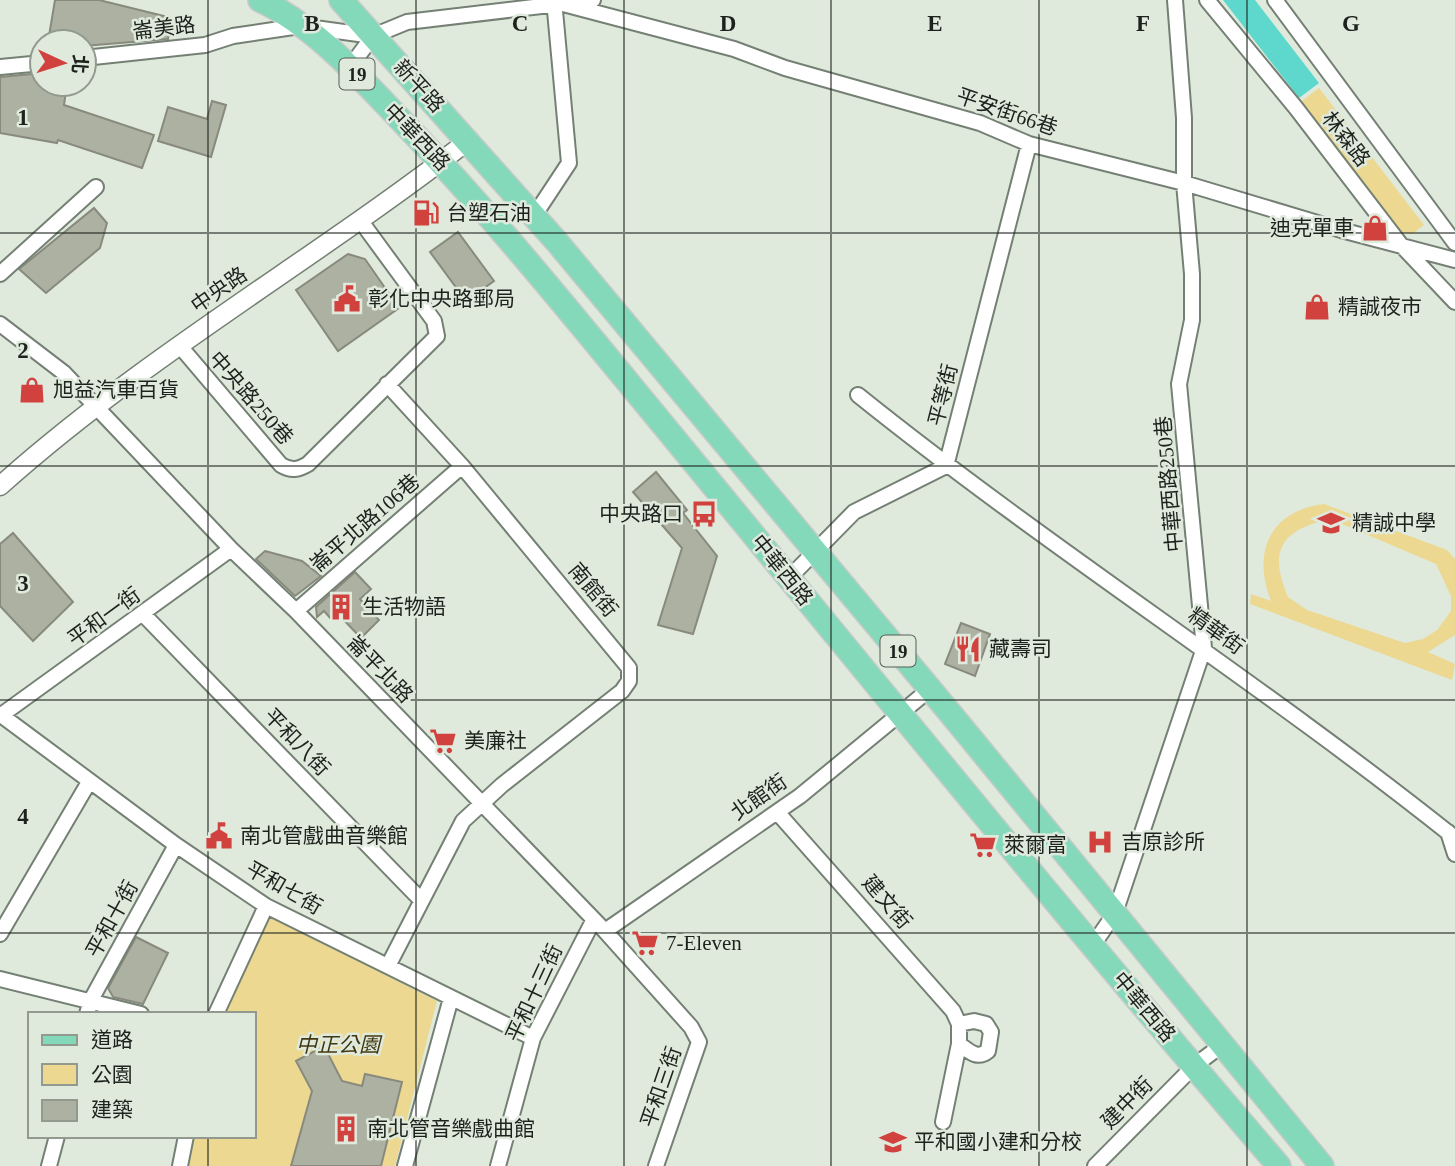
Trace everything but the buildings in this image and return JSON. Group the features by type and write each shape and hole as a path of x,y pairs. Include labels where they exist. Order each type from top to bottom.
{"main road":[{"name":"中華西路","path":"260,0 299,26 350,67 442,162 532,265 900,713 1279,1166"},
{"name":"新平路","path":"341,0 469,140"},
{"name":"中華西路","path":"469,140 930,688 1322,1166"}],"street":[{"path":"350,67 373,36 407,22 551,1 593,0"},
{"name":"中華西路250巷","path":"1093,945 1115,914 1204,648 1180,384 1192,320 1192,297 1184,183 1184,118 1175,0"},
{"name":"林森路","path":"1207,0 1296,108 1401,245 1455,302"},
{"name":"林森路","path":"1275,0 1455,243"},
{"path":"534,216 569,163 551,1"},
{"name":"平安街66巷","path":"551,1 734,50 785,68 980,123 1029,144 1184,183 1455,260"},
{"name":"崙美路","path":"98,56 205,45 233,36 299,26 373,36"},
{"path":"0,67 28,64"},
{"name":"中央路","path":"0,486 95,408 179,345 360,220 469,140"},
{"name":"平等街","path":"946,466 1029,144"},
{"path":"0,274 96,187"},
{"path":"360,220 438,328 432,342 387,384"},
{"name":"崙平北路","path":"0,324 64,373 231,549 296,611 605,931"},
{"name":"中央路250巷","path":"179,345 281,465 289,470 308,464 387,384"},
{"name":"南館街","path":"387,384 462,466 629,668 629,681 622,691 480,803"},
{"name":"精華街","path":"858,395 946,466 1204,648 1452,835"},
{"name":"崙平北路106巷","path":"296,611 462,466"},
{"path":"789,578 854,512 946,466"},
{"name":"平和一街","path":"1,716 144,615 231,549"},
{"name":"平和八街","path":"144,615 420,899"},
{"name":"北館街","path":"605,931 777,812 930,688"},
{"name":"平和七街","path":"1,716 176,845 266,906 533,1038"},
{"path":"0,934 89,782"},
{"path":"388,966 420,899 463,821 480,803"},
{"name":"建文街","path":"777,812 883,929 953,1011 959,1024"},
{"path":"1452,835 1455,854"},
{"name":"平和十街","path":"89,1007 176,845"},
{"path":"217,1012 266,906"},
{"name":"平和十三街","path":"498,1166 533,1038 593,921"},
{"name":"平和三街","path":"605,931 691,1027 699,1042 656,1166"},
{"path":"0,979 89,1007 126,1012"},
{"path":"405,1166 451,998"},
{"path":"943,1122 959,1044 959,1024 974,1021 986,1024 991,1032 988,1051 983,1055 976,1055 959,1044"},
{"name":"建中街","path":"1095,1166 1194,1066 1222,1045"},
{"path":"49,1166 56,1138"},
{"path":"180,1166 186,1138"}],"green space":[{"path":"1319,88 1424,225 1412,234 1395,231 1298,104"},
{"path":"1324,504 1447,550 1455,559 1455,635 1428,652 1455,664 1452,680 1250,604 1251,594 1271,601 1264,567 1265,551 1270,537 1278,525 1290,515","holes":["1330,519 1436,564 1451,596 1451,611 1437,630 1423,639 1405,643 1307,610 1288,597 1279,567 1283,544 1290,536 1300,529"]},
{"name":"中正公園","path":"270,916 437,1001 395,1166 184,1166 190,1138 256,1138 256,1012 223,1012"}],"water":[{"path":"1223,0 1255,0 1319,83 1299,98"}],"place":[{"name":"台塑石油","path":"426,213"},
{"name":"迪克單車","path":"1375,228"},
{"name":"彰化中央路郵局","path":"347,299"},
{"name":"精誠夜市","path":"1317,307"},
{"name":"旭益汽車百貨","path":"32,390"},
{"name":"中央路口","path":"704,514"},
{"name":"精誠中學","path":"1331,523"},
{"name":"生活物語","path":"341,607"},
{"name":"藏壽司","path":"968,649"},
{"name":"美廉社","path":"443,741"},
{"name":"南北管戲曲音樂館","path":"219,836"},
{"name":"吉原診所","path":"1100,842"},
{"name":"萊爾富","path":"983,845"},
{"name":"7-Eleven","path":"645,943"},
{"name":"南北管音樂戲曲館","path":"346,1129"},
{"name":"平和國小建和分校","path":"893,1142"}]}
